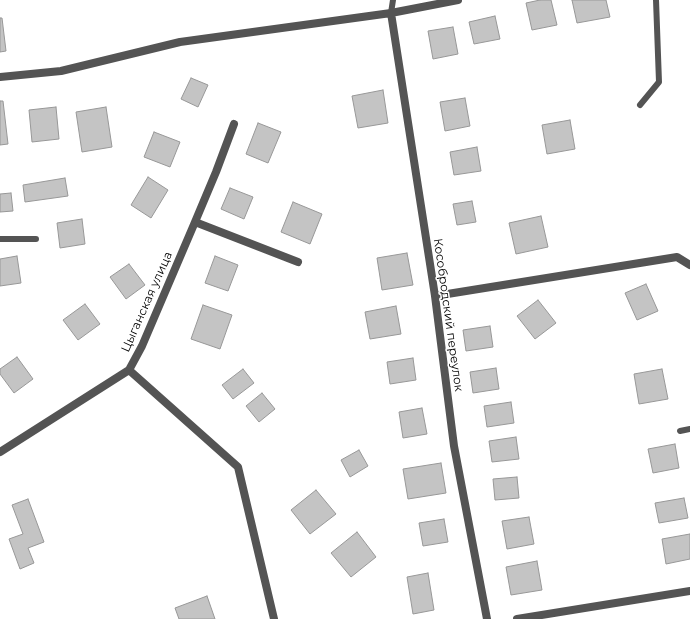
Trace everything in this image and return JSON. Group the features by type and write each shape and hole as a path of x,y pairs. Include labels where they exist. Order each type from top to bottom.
{"street":[{"path":"0,77 61,70 180,42 392,13 458,0"},
{"name":"Кособродский переулок","path":"392,13 435,296 454,446 487,619"},
{"name":"Цыганская улица","path":"0,452 129,370 142,346 195,222 234,124"},
{"path":"195,222 298,262"},
{"path":"435,296 677,257 690,265"},
{"path":"129,370 238,467 274,619"},
{"path":"517,619 690,591"}],"lane":[{"path":"392,13 393,0"},
{"path":"640,105 659,82 656,0"},
{"path":"0,239 36,239"},
{"path":"680,431 690,429"}],"building":[{"path":"540,0 551,0 557,25 532,30 526,3"},
{"path":"572,0 606,0 610,17 577,23"},
{"path":"495,16 500,39 474,44 469,22"},
{"path":"0,18 2,18 6,51 0,52"},
{"path":"453,27 458,54 433,59 428,31"},
{"path":"191,78 208,85 198,107 181,99"},
{"path":"383,90 388,123 358,128 352,96"},
{"path":"465,98 470,126 445,131 440,102"},
{"path":"0,101 3,101 8,144 0,145"},
{"path":"56,107 59,139 32,142 29,110"},
{"path":"106,107 112,147 82,152 76,112"},
{"path":"570,120 575,149 547,154 542,125"},
{"path":"258,123 281,132 268,163 246,154"},
{"path":"154,132 180,142 170,167 144,157"},
{"path":"477,147 481,171 454,175 450,152"},
{"path":"148,177 168,190 151,218 131,205"},
{"path":"65,178 68,196 25,202 23,185"},
{"path":"230,188 253,197 244,219 221,209"},
{"path":"11,193 13,211 0,212 0,194"},
{"path":"472,201 476,222 457,225 453,204"},
{"path":"293,202 322,214 310,244 281,232"},
{"path":"541,216 548,247 516,254 509,223"},
{"path":"82,219 85,244 60,248 57,223"},
{"path":"407,253 413,285 382,290 377,258"},
{"path":"17,256 21,283 0,286 0,259"},
{"path":"215,256 238,265 228,291 205,283"},
{"path":"129,264 145,285 126,299 110,277"},
{"path":"646,284 658,311 637,320 625,293"},
{"path":"538,300 556,323 535,339 517,316"},
{"path":"85,304 100,324 78,340 63,320"},
{"path":"203,305 232,315 220,349 191,339"},
{"path":"396,306 401,334 370,339 365,312"},
{"path":"490,326 493,347 466,351 463,330"},
{"path":"17,357 33,379 14,393 0,374 0,369"},
{"path":"413,358 416,380 390,384 387,362"},
{"path":"496,368 499,389 473,393 470,372"},
{"path":"243,369 254,383 233,399 222,385"},
{"path":"662,369 668,399 639,404 634,374"},
{"path":"262,393 275,409 259,422 246,406"},
{"path":"511,402 514,423 487,427 484,406"},
{"path":"422,408 427,434 403,438 399,412"},
{"path":"516,437 519,459 492,462 489,441"},
{"path":"675,444 679,468 653,473 648,449"},
{"path":"359,450 368,466 350,477 341,460"},
{"path":"441,463 446,493 408,499 403,469"},
{"path":"517,477 519,498 495,500 493,479"},
{"path":"316,490 336,514 310,534 291,510"},
{"path":"684,498 688,518 659,523 655,503"},
{"path":"28,499 44,542 28,548 34,563 20,569 9,539 23,534 12,505"},
{"path":"529,517 534,544 507,549 502,521"},
{"path":"444,519 448,542 423,546 419,523"},
{"path":"357,532 376,557 351,577 331,553"},
{"path":"690,534 690,559 666,564 662,539"},
{"path":"537,561 542,590 511,595 506,567"},
{"path":"428,573 434,610 413,614 407,577"},
{"path":"207,596 215,619 179,619 175,608"}]}
